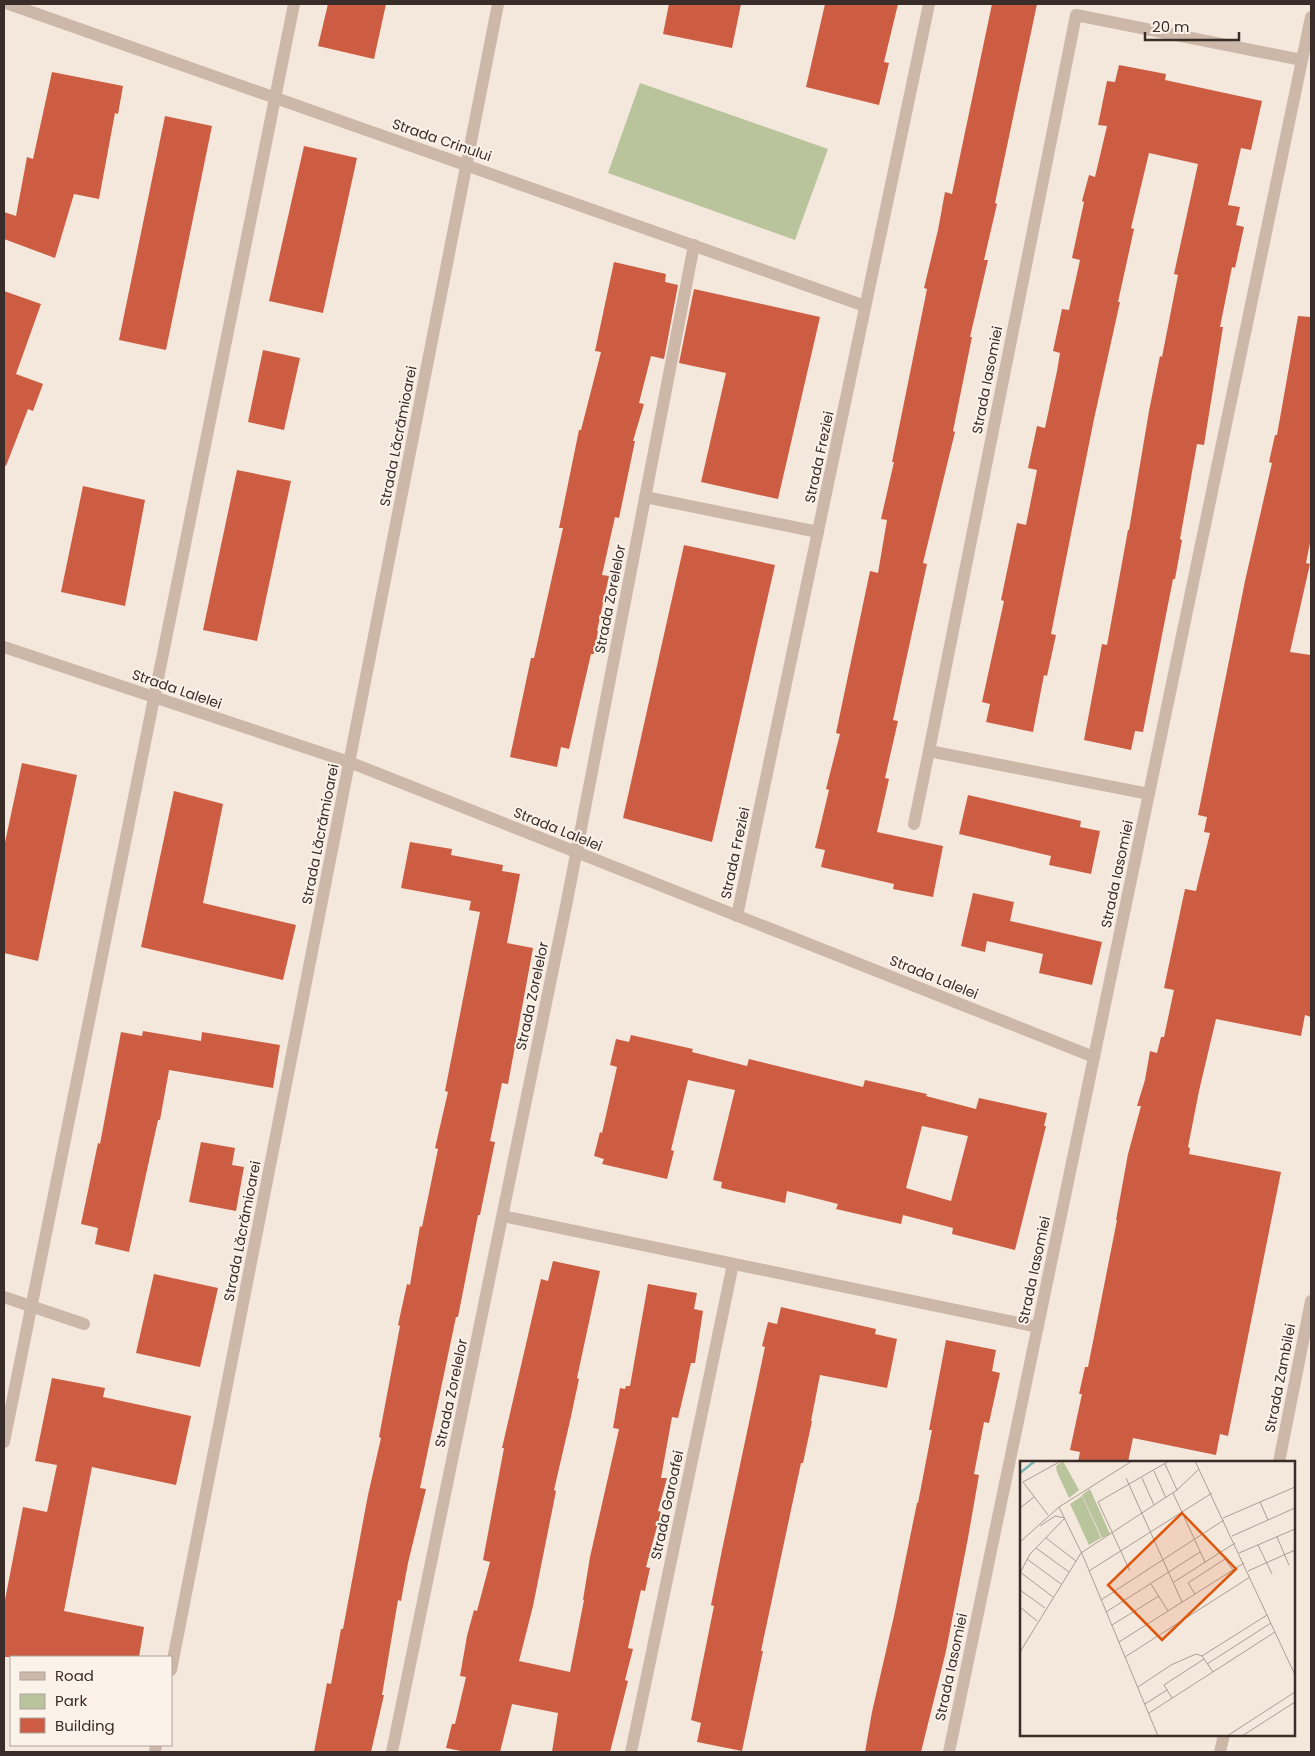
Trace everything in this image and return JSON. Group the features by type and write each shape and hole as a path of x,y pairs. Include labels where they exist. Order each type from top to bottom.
{"street":[{"name":"Strada Crinului","path":"8,4 865,306"},
{"path":"4,1442 294,4"},
{"name":"Strada Lăcrămioarei","path":"172,1665 498,4"},
{"name":"Strada Freziei","path":"737,916 929,4"},
{"name":"Strada Iasomiei","path":"914,824 1077,9 1302,60"},
{"name":"Strada Iasomiei","path":"949,1752 1311,17"},
{"name":"Strada Zorelelor","path":"392,1752 577,852 694,245"},
{"path":"645,497 818,532"},
{"name":"Strada Lalelei","path":"4,647 350,762 1094,1057"},
{"path":"929,751 1149,794"},
{"path":"502,1216 1038,1326"},
{"name":"Strada Garoafei","path":"631,1752 732,1264"},
{"path":"4,1297 84,1324"},
{"name":"Strada Zambilei","path":"1279,1461 1311,1301"},
{"path":"1220,1752 1224,1736"}],"green space":[{"path":"640,83 828,149 795,240 608,173"}],"building":[{"path":"328,4 386,4 374,59 318,46"},
{"path":"669,4 741,4 732,48 663,34"},
{"path":"825,4 898,4 884,62 889,63 879,105 806,87"},
{"path":"992,4 1037,4 984,260 988,260 970,337 972,337 953,431 955,432 923,563 927,564 893,720 898,721 885,778 889,779 877,832 943,846 933,897 893,889 894,884 821,867 825,850 815,848 829,790 826,789 840,734 836,733 870,571 878,573 887,520 881,519 894,462 892,462 927,289 924,288 945,192 952,194"},
{"path":"1119,65 1166,74 1165,80 1262,101 1251,150 1241,148 1228,205 1240,207 1236,225 1244,227 1235,268 1232,267 1220,327 1223,327 1204,445 1197,444 1175,579 1173,579 1143,732 1135,731 1131,750 1084,740 1102,644 1107,645 1149,411 1178,275 1174,274 1198,164 1149,153 1131,228 1134,229 1118,302 1120,302 1094,419 1051,634 1056,635 1047,676 1044,675 1033,732 986,722 990,704 982,702 1004,601 1001,600 1017,523 1026,525 1037,470 1028,468 1037,426 1045,428 1060,353 1053,351 1062,309 1069,310 1080,260 1072,258 1084,202 1082,201 1089,175 1095,177 1107,126 1098,125 1107,81 1115,82"},
{"path":"52,72 123,86 118,114 115,113 99,199 74,194 55,258 4,239 4,212 16,216 27,157 33,159"},
{"path":"165,116 212,126 166,350 119,340"},
{"path":"304,146 357,158 323,313 269,301"},
{"path":"614,262 666,274 665,282 678,285 664,359 651,356 639,403 644,404 633,441 635,441 619,518 615,517 602,575 609,576 594,654 591,654 569,749 561,747 557,767 510,757 531,658 534,658 563,528 559,528 579,430 581,430 601,352 595,351"},
{"path":"694,289 820,317 778,499 701,482 726,373 679,363"},
{"path":"4,291 41,304 16,374 43,384 33,411 28,409 6,466 4,465"},
{"path":"1298,316 1311,317 1311,538 1306,563 1310,564 1290,652 1311,655 1311,1017 1305,1015 1301,1036 1216,1019 1188,1147 1190,1148 1189,1154 1281,1172 1228,1436 1220,1434 1216,1455 1133,1438 1128,1461 1078,1461 1080,1452 1070,1450 1082,1394 1079,1394 1085,1367 1088,1367 1128,1154 1141,1106 1137,1106 1145,1080 1150,1051 1157,1053 1161,1037 1164,1037 1174,990 1164,988 1185,889 1196,891 1210,833 1204,832 1207,817 1198,815 1245,581 1272,463 1269,462 1275,435 1277,435"},
{"path":"263,350 300,358 284,430 248,422"},
{"path":"237,470 291,481 257,641 203,630"},
{"path":"83,486 145,500 125,606 61,592"},
{"path":"684,545 775,565 712,842 623,818"},
{"path":"22,763 77,775 38,961 4,953 4,847"},
{"path":"174,791 223,804 203,903 296,925 283,980 141,947"},
{"path":"968,795 1081,821 1080,827 1100,831 1091,874 1049,865 1051,856 959,834"},
{"path":"410,842 452,849 451,855 503,865 502,871 520,874 507,943 533,948 508,1084 502,1083 490,1141 495,1142 420,1488 426,1489 401,1601 398,1600 382,1695 384,1695 371,1752 314,1752 327,1683 331,1684 341,1629 343,1629 368,1495 381,1438 379,1437 400,1326 398,1325 407,1284 410,1285 420,1226 422,1227 438,1149 435,1148 448,1092 445,1091 480,912 469,910 471,901 401,888"},
{"path":"973,893 1014,902 1010,921 1102,942 1092,985 1039,973 1043,954 987,941 985,952 961,946"},
{"path":"143,1031 201,1041 202,1032 280,1045 273,1088 169,1070 160,1120 158,1120 129,1252 95,1244 98,1228 81,1224 98,1143 100,1144 121,1032 142,1036"},
{"path":"631,1035 693,1049 692,1052 747,1066 749,1059 863,1087 865,1080 927,1094 926,1096 976,1109 979,1098 1047,1113 1044,1126 1046,1126 1015,1250 952,1234 953,1228 903,1215 901,1224 836,1209 838,1204 787,1191 785,1203 721,1188 722,1182 713,1180 735,1090 688,1080 671,1150 674,1151 667,1179 602,1164 604,1159 594,1156 600,1132 602,1133 617,1067 610,1065 616,1039 629,1042","holes":["922,1126 968,1136 951,1201 906,1188"]},
{"path":"201,1142 235,1148 232,1165 244,1167 236,1211 189,1202"},
{"path":"553,1261 600,1271 577,1378 579,1379 554,1490 556,1491 533,1606 519,1661 570,1672 590,1557 619,1429 613,1428 620,1388 625,1389 626,1386 630,1386 648,1284 697,1293 694,1309 703,1311 695,1363 691,1363 678,1418 672,1417 661,1478 667,1478 658,1511 661,1512 646,1567 650,1568 645,1591 641,1590 628,1648 633,1649 625,1680 628,1681 610,1752 552,1752 558,1713 512,1704 500,1752 466,1752 446,1748 452,1724 455,1724 466,1677 460,1676 467,1636 474,1610 477,1611 490,1562 483,1560 504,1448 502,1448 541,1279 548,1281"},
{"path":"154,1274 218,1288 200,1367 136,1353"},
{"path":"781,1307 876,1329 875,1334 897,1339 887,1388 820,1375 812,1421 803,1463 801,1463 761,1651 763,1651 742,1751 697,1742 701,1723 691,1720 714,1606 711,1605 765,1347 762,1346 768,1322 777,1324"},
{"path":"946,1340 996,1350 992,1371 1000,1373 989,1423 984,1422 974,1474 979,1475 946,1651 921,1752 865,1752 918,1503 932,1430 929,1430"},
{"path":"52,1378 105,1388 103,1397 191,1416 176,1485 92,1467 64,1611 144,1627 139,1656 4,1657 4,1605 23,1507 47,1512 57,1465 35,1461"}]}
